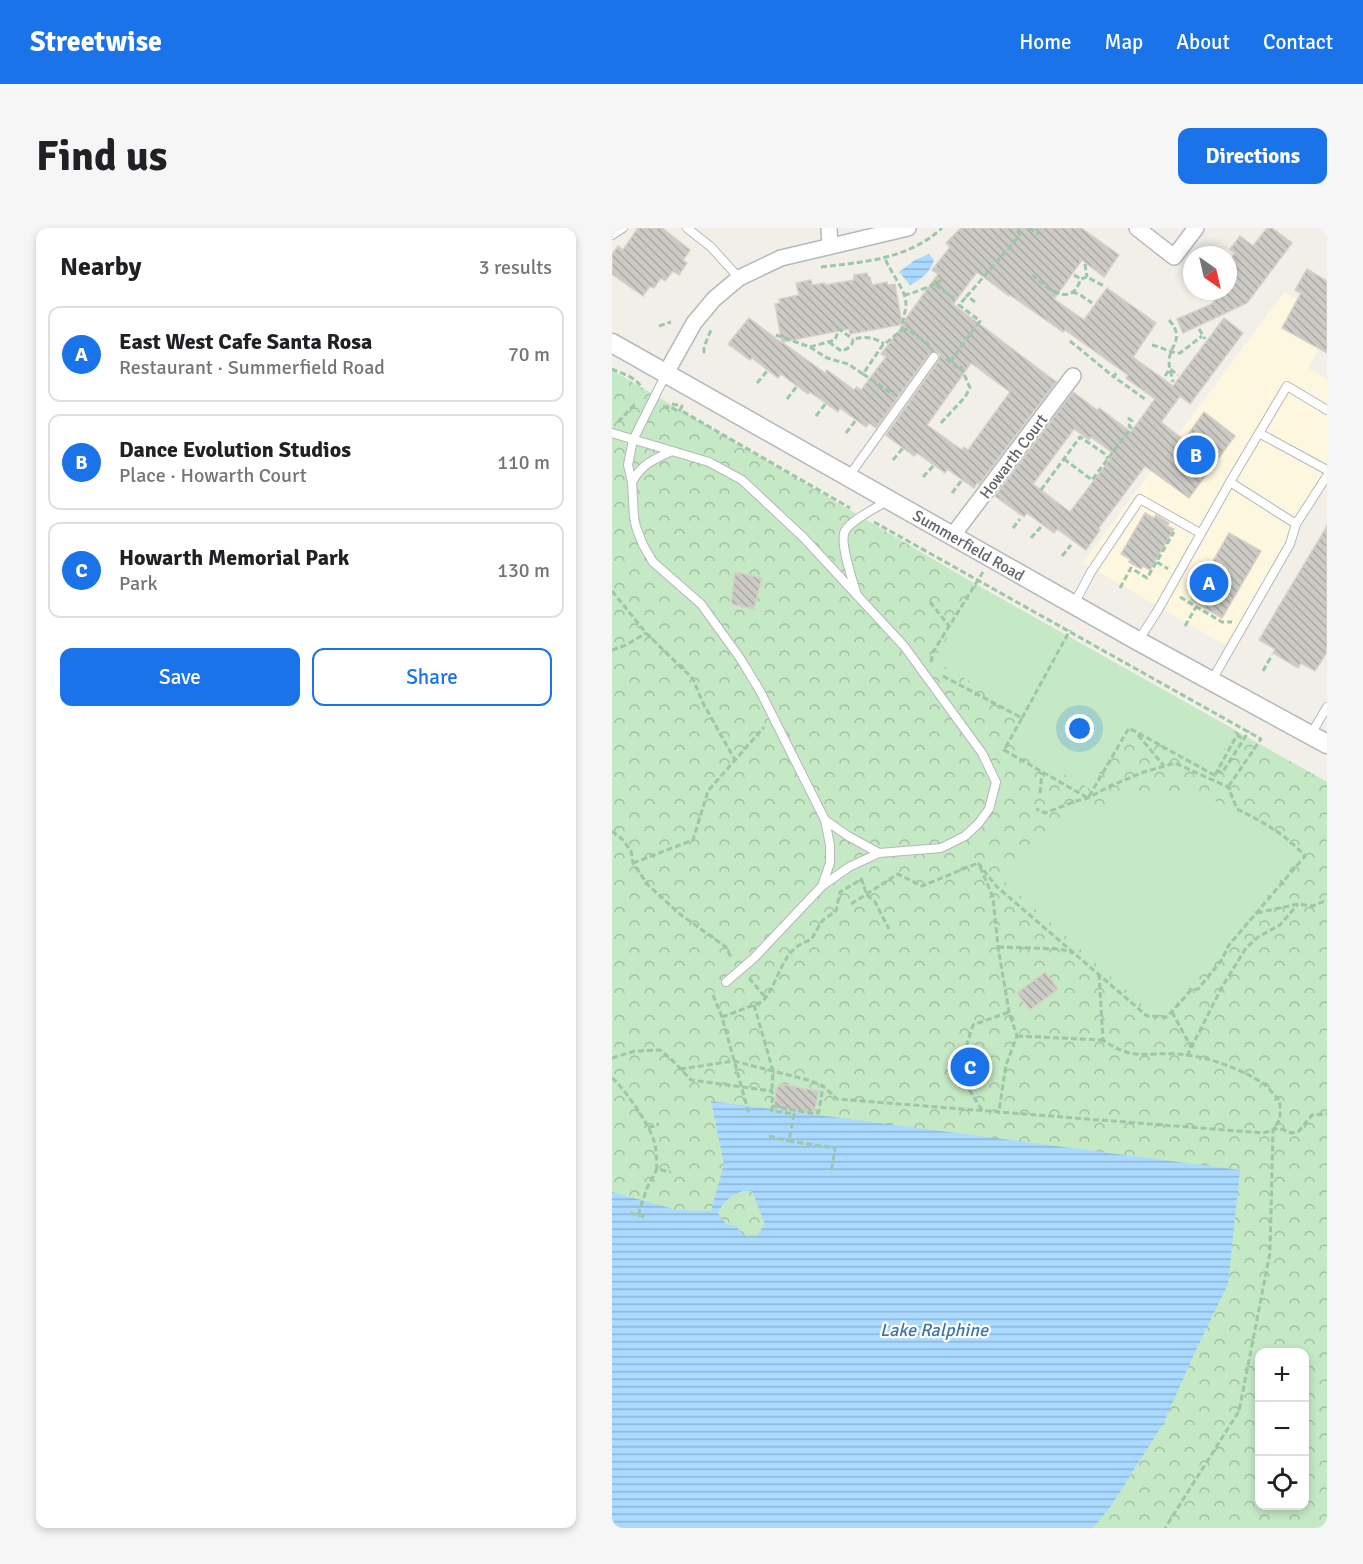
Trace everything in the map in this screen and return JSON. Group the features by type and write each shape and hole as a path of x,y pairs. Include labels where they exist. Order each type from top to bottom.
{"street":[{"path":"829,228 830,246"},
{"path":"666,373 694,323 714,299 739,278 781,258 909,228"},
{"path":"1137,228 1174,257 1196,228"},
{"name":"Summerfield Road","path":"612,343 1138,641 1327,744"},
{"name":"Howarth Court","path":"953,535 1073,376"}],"lane":[{"path":"612,236 622,228"},
{"path":"687,228 711,247 739,278"},
{"path":"849,476 935,354"},
{"path":"666,373 633,440 628,465 636,527 653,562 701,604 740,658 774,717 825,820 830,845 830,863 822,886"},
{"path":"1138,641 1287,386 1327,410"},
{"path":"612,433 709,462 742,480 804,538 904,646 982,753 996,782 989,809 978,825 965,836 941,848 879,853 854,864 822,886 754,958 726,982"},
{"path":"1259,433 1327,470"},
{"path":"632,482 646,463 672,451"},
{"path":"1212,680 1290,544 1296,524 1327,476"},
{"path":"1230,482 1296,524"},
{"path":"857,596 844,537 845,531 889,499"},
{"path":"1074,605 1091,572 1140,499 1200,533"},
{"path":"1310,735 1327,707"},
{"path":"825,820 879,853"}],"path":[{"path":"818,267 858,263 908,251 942,228"},
{"path":"950,362 980,321 959,305 1020,235 1016,228"},
{"path":"1029,228 1039,234"},
{"path":"885,258 904,295 906,307 902,330"},
{"path":"1085,264 1087,277"},
{"path":"1032,275 1050,289 1061,294 1072,292 1092,303"},
{"path":"1074,275 1082,279"},
{"path":"1072,292 1082,279 1087,277 1104,286"},
{"path":"904,295 915,294 920,288 936,285 940,280"},
{"path":"936,285 953,298"},
{"path":"967,296 975,302"},
{"path":"1169,320 1175,326 1177,334 1168,360 1173,382"},
{"path":"658,326 671,322"},
{"path":"704,354 704,347 714,324"},
{"path":"810,347 835,340 839,329 853,339 868,337 884,344"},
{"path":"863,374 884,344 902,330 908,329 935,354"},
{"path":"1152,345 1162,347 1172,353 1180,353 1203,338 1199,329"},
{"path":"776,335 810,347 827,358 848,364 895,396"},
{"path":"829,342 841,351 847,350 853,339"},
{"path":"1070,341 1145,399"},
{"path":"941,423 965,397 970,388 961,367 958,368 944,356"},
{"path":"612,369 635,379 642,389"},
{"path":"1170,369 1178,375"},
{"path":"1165,376 1170,369"},
{"path":"757,383 768,370"},
{"path":"787,399 797,386"},
{"path":"616,424 637,402"},
{"path":"816,416 826,403"},
{"path":"672,404 682,406 680,410"},
{"path":"663,407 671,407 679,412 680,410 864,516 1262,738 1228,787"},
{"path":"1064,459 1092,480 1131,428 1129,426 1132,422 1128,418"},
{"path":"846,433 856,420"},
{"path":"1041,490 1080,437 1105,454 1107,459"},
{"path":"893,460 903,448"},
{"path":"923,477 934,465"},
{"path":"952,493 962,480"},
{"path":"1013,528 1020,519"},
{"path":"1120,588 1131,568 1147,578 1181,522"},
{"path":"1031,538 1041,527"},
{"path":"1062,556 1071,545"},
{"path":"992,558 933,652 931,662 944,677 1022,718"},
{"path":"1168,590 1222,622"},
{"path":"612,591 646,633 693,679 735,760"},
{"path":"930,602 949,626"},
{"path":"1185,626 1196,607"},
{"path":"1070,630 1004,750 1088,798"},
{"path":"612,650 646,633"},
{"path":"1263,671 1272,656"},
{"path":"633,863 693,840 708,791 774,717"},
{"path":"978,863 996,886 1147,1017 1167,1017 1191,990 1198,989 1221,961 1229,945 1305,856 1294,843 1274,828 1237,809 1228,787 1129,728 1088,798"},
{"path":"1217,770 1222,773 1249,731"},
{"path":"1135,732 1164,766"},
{"path":"1213,777 1237,735 1244,739"},
{"path":"1036,809 1045,813 1088,798 1110,786 1175,763 1213,777"},
{"path":"1040,793 1042,772"},
{"path":"612,831 631,851 633,863 648,885 681,915 726,947 731,957"},
{"path":"851,904 898,874 922,886 978,863"},
{"path":"978,863 993,897 998,947 1009,1012 1017,1036 1006,1065 998,1112"},
{"path":"857,871 867,895 875,902 889,929"},
{"path":"722,1017 762,1002 790,952 799,943 811,940 822,921 836,911 840,892 862,879"},
{"path":"1257,913 1298,904 1313,906 1327,900"},
{"path":"1186,1056 1222,987 1246,948 1258,937 1280,925 1298,904"},
{"path":"998,947 1060,949 1077,954"},
{"path":"1099,974 1103,1040"},
{"path":"749,978 766,998"},
{"path":"713,995 722,1017 749,1114"},
{"path":"754,1005 773,1071 772,1111 794,1114 789,1141"},
{"path":"983,1111 958,1072 973,1025 1009,1012"},
{"path":"1172,1012 1191,1047"},
{"path":"1017,1036 1103,1040 1117,1050 1135,1055 1179,1054 1218,1061 1265,1085 1280,1101 1280,1119 1273,1130 1270,1253 1239,1411 1165,1528"},
{"path":"612,1058 635,1051 660,1050 691,1080 772,1091"},
{"path":"680,1069 734,1061 808,1080 823,1086 837,1099 1263,1133 1279,1128 1292,1133 1299,1131 1312,1115 1327,1114"},
{"path":"612,1078 618,1083 654,1141 657,1169 647,1188 638,1215"},
{"path":"772,1106 816,1114 819,1111 823,1086"},
{"path":"648,1128 659,1124"},
{"path":"769,1136 835,1148 831,1173"},
{"path":"657,1169 671,1172"},
{"path":"630,1213 645,1217"}],"shaded area":[{"path":"1284,292 1327,318 1327,335 1308,368 1327,379 1327,487 1295,531 1230,648 1083,563"}],"green space":[{"path":"612,370 977,585 1327,782 1327,1528 612,1528"},
{"path":"977,585 1235,730 1211,772 1127,724 1090,789 1006,741 1022,711 934,661"},
{"path":"1146,793 1201,793 1258,825 1299,858 1168,1013 1154,1015 1001,878 1028,846 1054,826 1084,812"}],"water":[{"path":"929,254 934,260 928,272 910,285 899,272 915,260"},
{"name":"Lake Ralphine","path":"711,1101 1240,1170 1228,1284 1163,1424 1111,1506 1093,1528 612,1528 612,1192 677,1210 711,1211 724,1164","holes":["742,1191 752,1191 765,1224 757,1235 744,1236 736,1226 726,1224 718,1213 731,1197"]}],"building":[{"path":"638,228 662,228 690,250 683,260 687,263 679,275 673,271 665,281 661,278 654,288 650,286 643,296 612,274 612,254 618,246 623,250"},
{"path":"961,228 1081,228 1119,255 1104,277 1082,260 1054,299 1084,320 1107,288 1156,323 1133,357 1173,386 1224,318 1243,333 1190,404 1180,396 1161,422 1184,440 1204,412 1235,436 1189,498 1145,466 1098,529 1100,530 1086,550 1057,529 1054,533 1027,513 1024,517 995,496 1073,392 1131,432 1155,399 1126,378 1128,375 1065,330 1063,332 977,272 953,304 1056,382 974,488 947,469 945,473 917,453 914,456 886,435 939,360 940,355 937,352 929,354 876,428 869,423 866,427 840,408 838,412 781,374 778,378 752,358 750,360 728,344 749,318 782,343 775,304 780,303 779,299 799,295 796,283 811,280 812,285 825,283 825,285 854,280 854,275 867,273 872,285 887,282 888,285 895,284 902,324 938,274 932,270 950,247 946,243","holes":["904,324 881,354 886,357 861,390 857,387 854,390 827,370 825,373 782,342 849,329 850,334","971,363 1010,392 968,450 964,447 962,450 927,425","1074,429 1089,440 1091,437 1114,454 1070,512 1033,484"]},
{"path":"1267,228 1272,228 1292,243 1247,303 1183,333 1177,319 1212,304 1215,300 1237,300 1237,246 1232,246 1240,236 1253,246"},
{"path":"1307,269 1327,281 1327,353 1282,328 1301,293 1295,290"},
{"path":"1145,513 1154,518 1156,515 1169,523 1167,526 1174,529 1150,570 1143,566 1141,569 1121,554"},
{"path":"1327,526 1327,652 1315,671 1301,663 1298,668 1273,653 1275,649 1259,640"},
{"path":"1229,533 1261,551 1222,618 1191,600"},
{"path":"735,572 762,578 754,609 731,604"},
{"path":"1045,972 1058,989 1030,1010 1017,993"},
{"path":"780,1084 819,1091 815,1109 810,1113 774,1108 776,1089"}],"place":[{"name":"Dance Evolution Studios","path":"1196,455"},
{"name":"East West Cafe Santa Rosa","path":"1209,583"},
{"name":"Howarth Memorial Park","path":"970,1067"}]}
